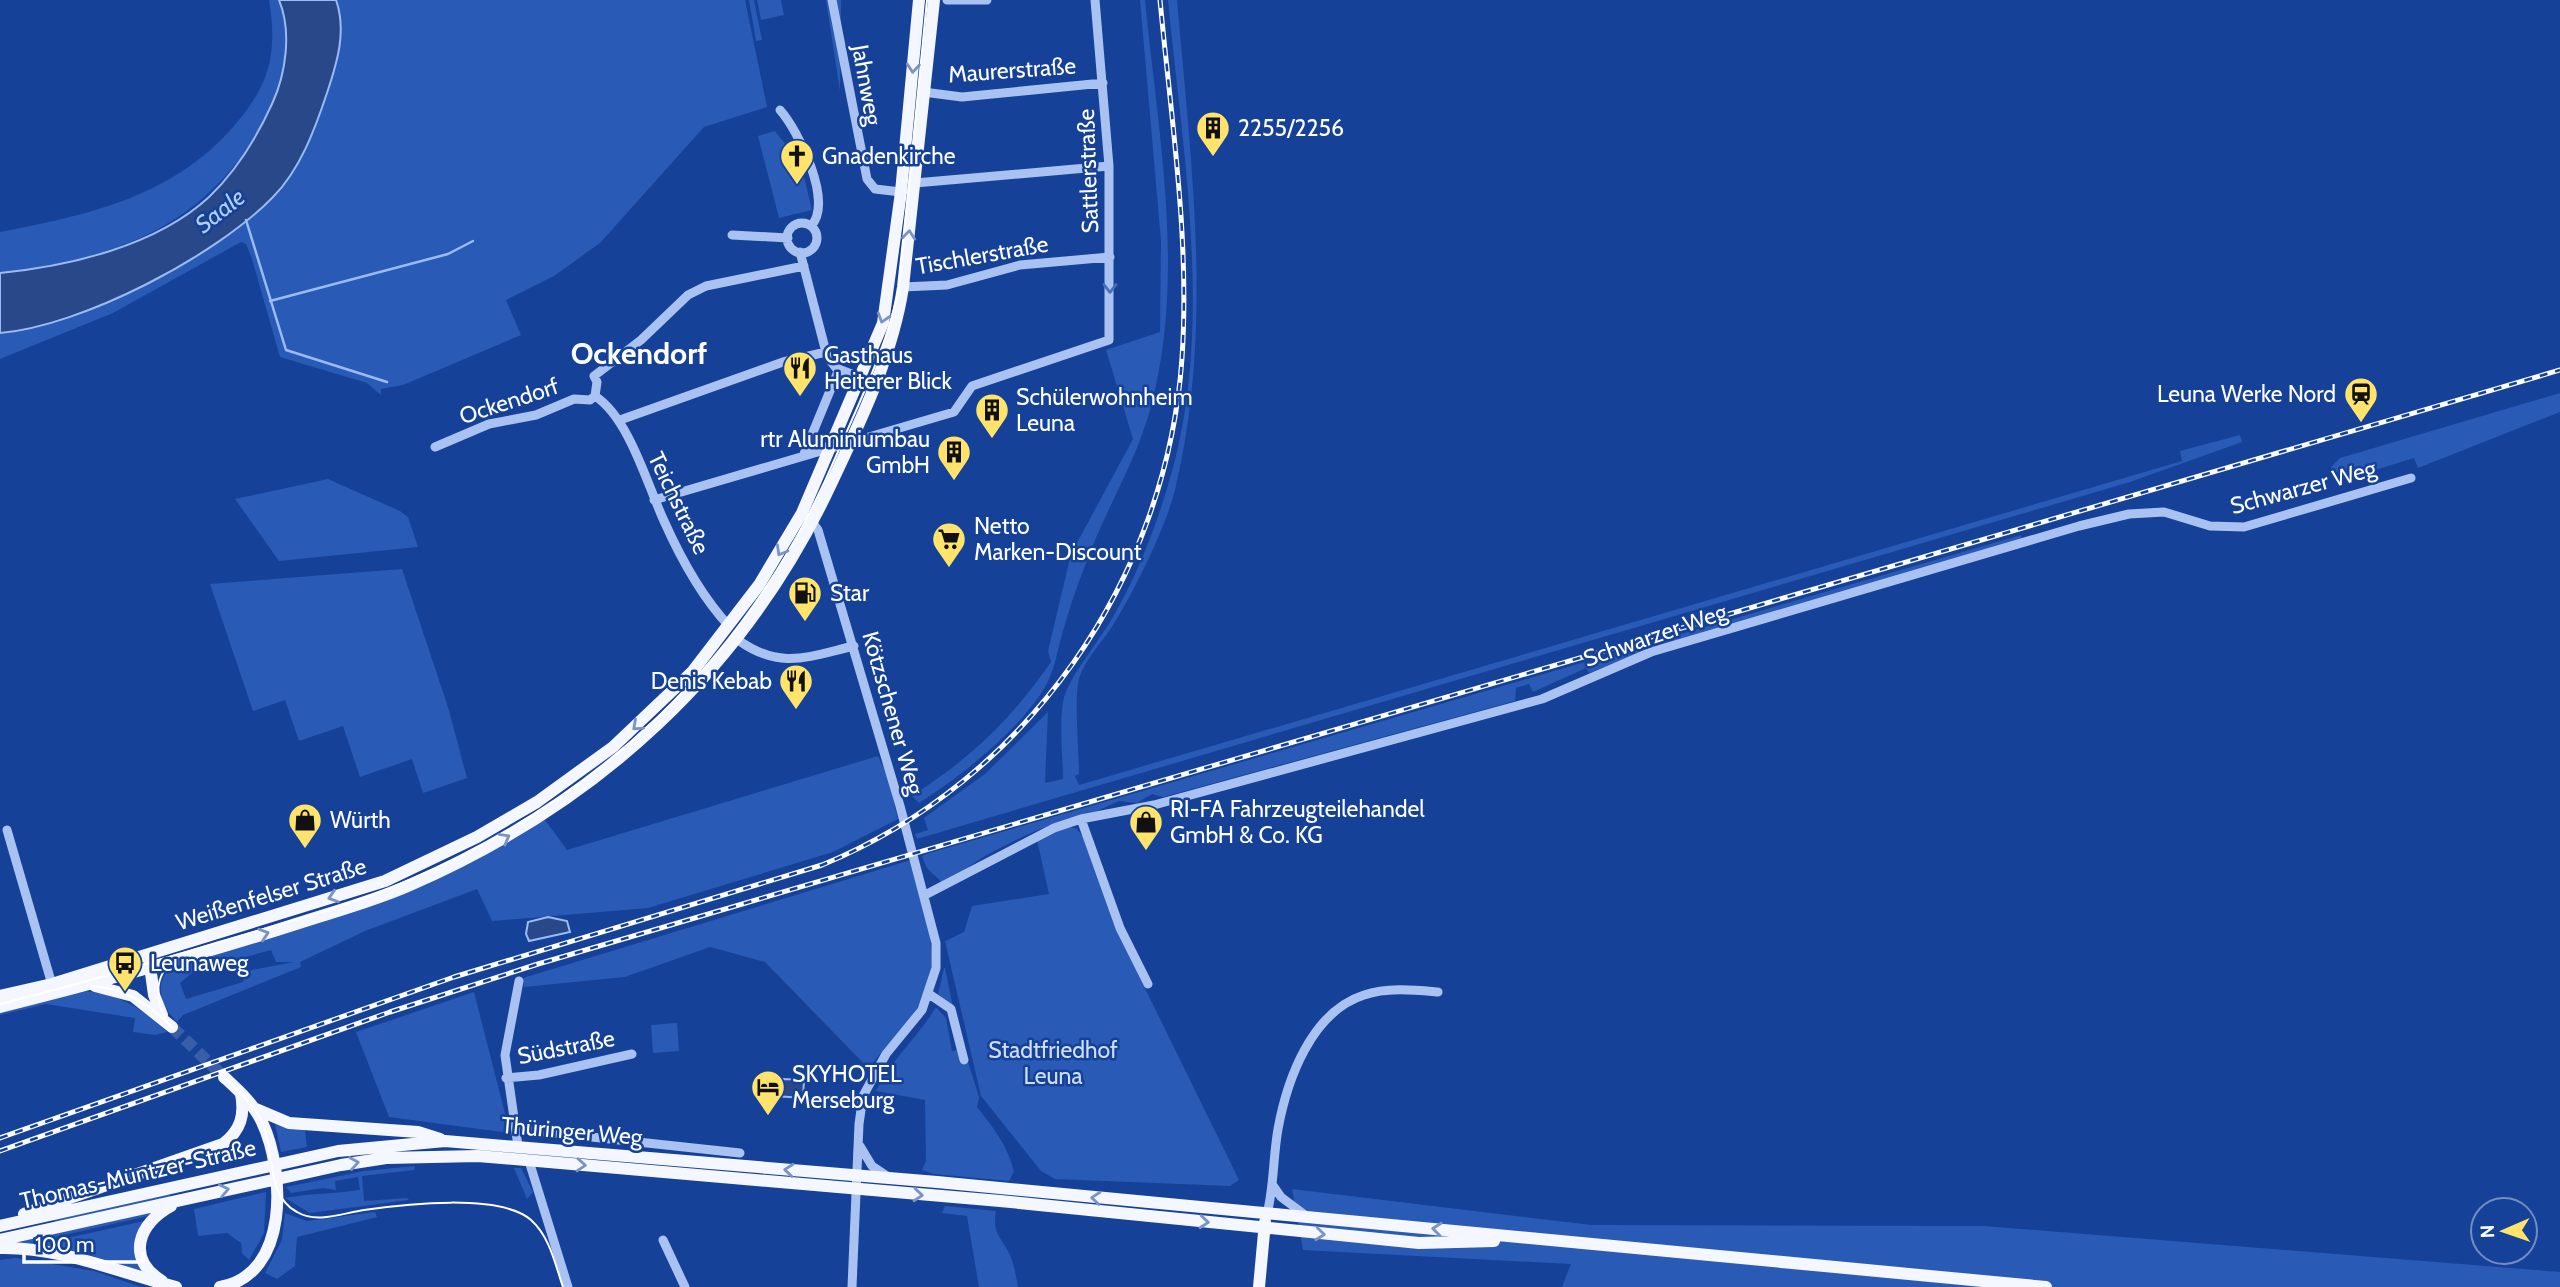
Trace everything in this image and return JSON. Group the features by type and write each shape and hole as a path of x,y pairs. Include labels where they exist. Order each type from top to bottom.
{"main road":[{"name":"Weißenfelser Straße","path":"113,977 148,953 385,881 516,816 613,747 693,671 729,626 775,560 802,513 887,304 901,192 919,0"},
{"name":"Weißenfelser Straße","path":"0,1007 53,988 151,967 357,905 444,870 545,814 622,757 678,706 737,640 813,523 851,441 896,327 904,287 934,0"},
{"path":"113,977 170,1025 156,1001 148,953"},
{"name":"Weißenfelser Straße","path":"0,996 53,988"},
{"path":"220,1287 238,1282 253,1270 271,1244 277,1211 270,1144 253,1107 224,1077"},
{"path":"0,1225 223,1144 241,1122 244,1109 241,1094"},
{"path":"253,1107 289,1123 428,1134 445,1142"},
{"name":"Thüringer Weg","path":"285,1163 384,1145 445,1142 518,1146 1554,1240"},
{"name":"Thüringer Weg","path":"287,1177 386,1158 478,1156 1419,1243 1554,1240"},
{"name":"Thomas-Müntzer-Straße","path":"0,1225 285,1163"},
{"name":"Thomas-Müntzer-Straße","path":"0,1240 287,1177"},
{"path":"172,1286 149,1271 141,1250 141,1239 151,1219 185,1198"},
{"path":"1259,1287 1263,1228 1267,1214"},
{"path":"1554,1240 2046,1287"},
{"path":"0,1248 71,1256 135,1278 172,1286"}],"street":[{"name":"Jahnweg","path":"832,0 867,178 874,189 901,192"},
{"path":"947,0 987,0"},
{"name":"Sattlerstraße","path":"851,441 954,412 972,386 1109,340 1109,166 1096,0"},
{"name":"Maurerstraße","path":"923,92 962,97 1103,83"},
{"path":"780,110 799,136 811,168 816,216 811,226"},
{"path":"915,183 1109,166"},
{"path":"800,252 815,246 816,234 811,226 800,223 794,225 788,237 790,246 800,252 826,352 830,362 839,369 859,377"},
{"path":"732,235 788,237"},
{"name":"Tischlerstraße","path":"904,287 947,285 1020,265 1110,257"},
{"path":"595,396 598,390 594,376 697,291 732,280 804,266"},
{"path":"620,420 783,362 826,352"},
{"path":"804,454 839,369"},
{"name":"Teichstraße","path":"595,396 620,420 654,500 698,586 729,626"},
{"name":"Ockendorf","path":"435,447 489,425 536,415 575,399 590,400 595,396"},
{"path":"654,500 804,454 829,450 851,441"},
{"name":"Schwarzer Weg","path":"925,895 1054,828 1081,819 1167,801 1542,699 1651,652 2080,526 2129,514 2164,512 2210,526 2244,527 2411,478"},
{"name":"Kötzschener Weg","path":"802,513 818,530 935,931 936,968 929,994 915,1021 886,1054 863,1096 858,1142 852,1287"},
{"path":"737,640 755,652 783,660 854,646"},
{"path":"1081,819 1120,928 1148,984"},
{"path":"7,830 53,988"},
{"path":"518,1146 506,1078 505,1055 519,981"},
{"path":"1267,1214 1285,1097 1309,1044 1327,1018 1345,1003 1364,994 1385,991 1438,992"},
{"path":"929,994 951,1009 964,1060"},
{"name":"Südstraße","path":"506,1078 539,1075 632,1054"},
{"name":"Thüringer Weg","path":"517,1129 740,1153"},
{"path":"858,1142 872,1166 896,1179"},
{"path":"701,1163 702,1149"},
{"path":"530,1161 568,1287"},
{"path":"1272,1184 1281,1197 1309,1218"},
{"path":"663,1240 685,1287"}],"green space":[{"path":"269,0 279,0 285,25 286,52 281,79 272,104 250,145 224,178 194,205 162,227 126,244 87,257 0,273 0,232 96,210 156,187 209,151 233,127 255,98 268,69 272,37"},
{"path":"336,0 745,0 767,107 704,127 600,243 554,276 506,300 521,335 403,385 381,389 381,395 367,383 280,357 252,259 246,244 241,242 113,313 0,359 0,333 24,330 70,317 114,298 227,234 273,197 300,160 329,89 340,33"},
{"path":"749,0 754,0 762,40 756,41"},
{"path":"757,0 781,0 784,15 761,20"},
{"path":"826,0 841,0 840,91"},
{"path":"1140,0 1145,0 1162,152 1168,255 1167,306 1151,406 1138,446 1082,572 1049,679 1039,696 1010,731 972,764 919,803 912,796 972,752 989,736 1020,703 1051,662 1048,651 1071,554 1133,439 1106,350 1160,332 1161,241"},
{"path":"1168,0 1177,0 1193,184 1196,246 1194,368 1187,429 1170,506 1140,577 1122,611 1089,658 1079,679 1079,774 1075,776 1079,785 2182,461 2180,451 2240,435 2242,442 2130,482 917,839 915,834 928,830 924,818 985,774 1048,712 1045,783 1063,779 1061,720 1067,689 1113,617 1133,579 1157,520 1175,460 1186,404 1193,289 1186,172"},
{"path":"775,131 801,164 812,210 779,218 758,136"},
{"path":"2560,393 2560,412 2418,468 2414,458 2340,481 2335,480 2331,467 2340,458"},
{"path":"328,479 408,517 418,547 279,561 235,499"},
{"path":"2021,535 2022,540 1648,649 1589,673 1586,668 1533,692 1529,684 1516,688 1515,701 1163,797 1152,794 1137,803 1119,801 1027,835 941,882 929,870 922,856 926,854"},
{"path":"402,569 448,707 467,778 423,793 412,759 360,777 343,726 299,741 285,700 253,711 210,584"},
{"path":"878,756 887,775 898,819 833,852 648,908 492,921 477,889 365,931 300,962 301,967 183,1015 177,1022 163,1002 163,979 173,967 288,932 545,820 567,850","holes":["271,950 276,962 294,962 246,971 243,982 186,999 180,983 193,972"]},
{"name":"Stadtfriedhof Leuna","path":"1066,827 1076,828 1084,838 1114,925 1239,1180 1230,1186 1055,1179 1041,1171 981,1096 945,941 964,932 972,906 1049,894 1037,840"},
{"path":"911,860 926,914 931,969 920,1004 869,1069 765,962 710,947 625,977 524,987 523,978"},
{"path":"945,968 953,1007 938,994"},
{"path":"83,991 96,992 129,1003 167,1032 156,1035 133,1032 135,1018 46,1004 0,1015 0,1009"},
{"path":"474,992 510,1133 389,1117 356,1032"},
{"path":"936,1007 946,1018 952,1051 957,1050 960,1063 968,1062 979,1097 977,1107 1008,1154 1014,1172 1009,1181 934,1174 922,1170 926,1161 925,1100 876,1091 889,1069"},
{"path":"677,1023 679,1051 653,1053 651,1025"},
{"path":"275,1124 305,1130 307,1147 281,1152"},
{"path":"415,1166 414,1170 362,1176 364,1201 409,1200 310,1213 285,1198 360,1190 358,1177 335,1181 336,1190 323,1188 291,1193 286,1187 364,1171"},
{"path":"514,1168 521,1168 533,1192 527,1199"},
{"path":"1292,1189 1591,1225 1984,1226 2560,1272 2560,1287 1562,1287 1571,1264 1303,1250"},
{"path":"266,1192 264,1233 249,1260 242,1253 241,1243 227,1233 198,1236 194,1209"},
{"path":"169,1193 170,1197 55,1223 54,1219"},
{"path":"945,1206 996,1211 996,1230 1011,1257 1018,1287 979,1287 967,1216 942,1213"},
{"path":"153,1212 148,1216 25,1244 11,1242"},
{"path":"375,1212 377,1217 297,1237 295,1266 277,1279 265,1273 282,1240 285,1213 307,1221"},
{"path":"144,1221 145,1273 87,1254 36,1245"},
{"path":"16,1258 94,1271 141,1287 0,1287 0,1260"}],"water":[{"name":"Saale","path":"279,0 336,0 341,23 331,82 306,148 283,186 248,219 218,242 146,284 69,317 33,328 0,333 0,273 83,259 138,241 188,214 228,177 259,129 281,79 286,39"},
{"path":"548,917 567,921 570,932 529,941 526,934 528,922"},
{"path":"783,1079 804,1080 803,1098 775,1096 775,1090"}],"waterway":[{"path":"246,220 286,350 387,382"},
{"path":"270,301 448,254 473,241"}],"tunnel":[{"path":"172,1027 224,1077"}],"tram line":[{"path":"0,1004 327,910 390,888 465,854 534,814 599,768 658,717 712,659 760,596 802,528 864,393 888,330 899,287 927,0"},
{"path":"165,1018 159,1001 159,985 165,970 178,957"},
{"path":"87,986 123,993 153,1010 172,1027"},
{"path":"224,1077 250,1103 262,1121 275,1183 280,1195 297,1212 313,1217 330,1217 426,1203 497,1206 517,1212 538,1227 551,1251 563,1287"}],"railway":[{"path":"0,1138 454,977 822,865 896,828 963,781 1022,726 1073,663 1116,593 1148,519 1171,440 1182,358 1183,268 1178,179 1160,0"},
{"path":"0,1151 390,1012 538,964 2560,370"}],"place":[{"name":"2255/2256","path":"1213,158"},
{"name":"Gnadenkirche","path":"797,186"},
{"name":"Gasthaus Heiterer Blick","path":"800,398"},
{"name":"Leuna Werke Nord","path":"2361,424"},
{"name":"Schülerwohnheim Leuna","path":"992,440"},
{"name":"rtr Aluminiumbau GmbH","path":"954,482"},
{"name":"Netto Marken-Discount","path":"949,569"},
{"name":"Star","path":"805,623"},
{"name":"Denis Kebab","path":"796,711"},
{"name":"Würth","path":"305,850"},
{"name":"RI-FA Fahrzeugteilehandel GmbH & Co. KG","path":"1146,852"},
{"name":"Leunaweg","path":"125,993"},
{"name":"SKYHOTEL Merseburg","path":"768,1117"}],"district":[{"name":"Ockendorf","path":"639,354"}]}
